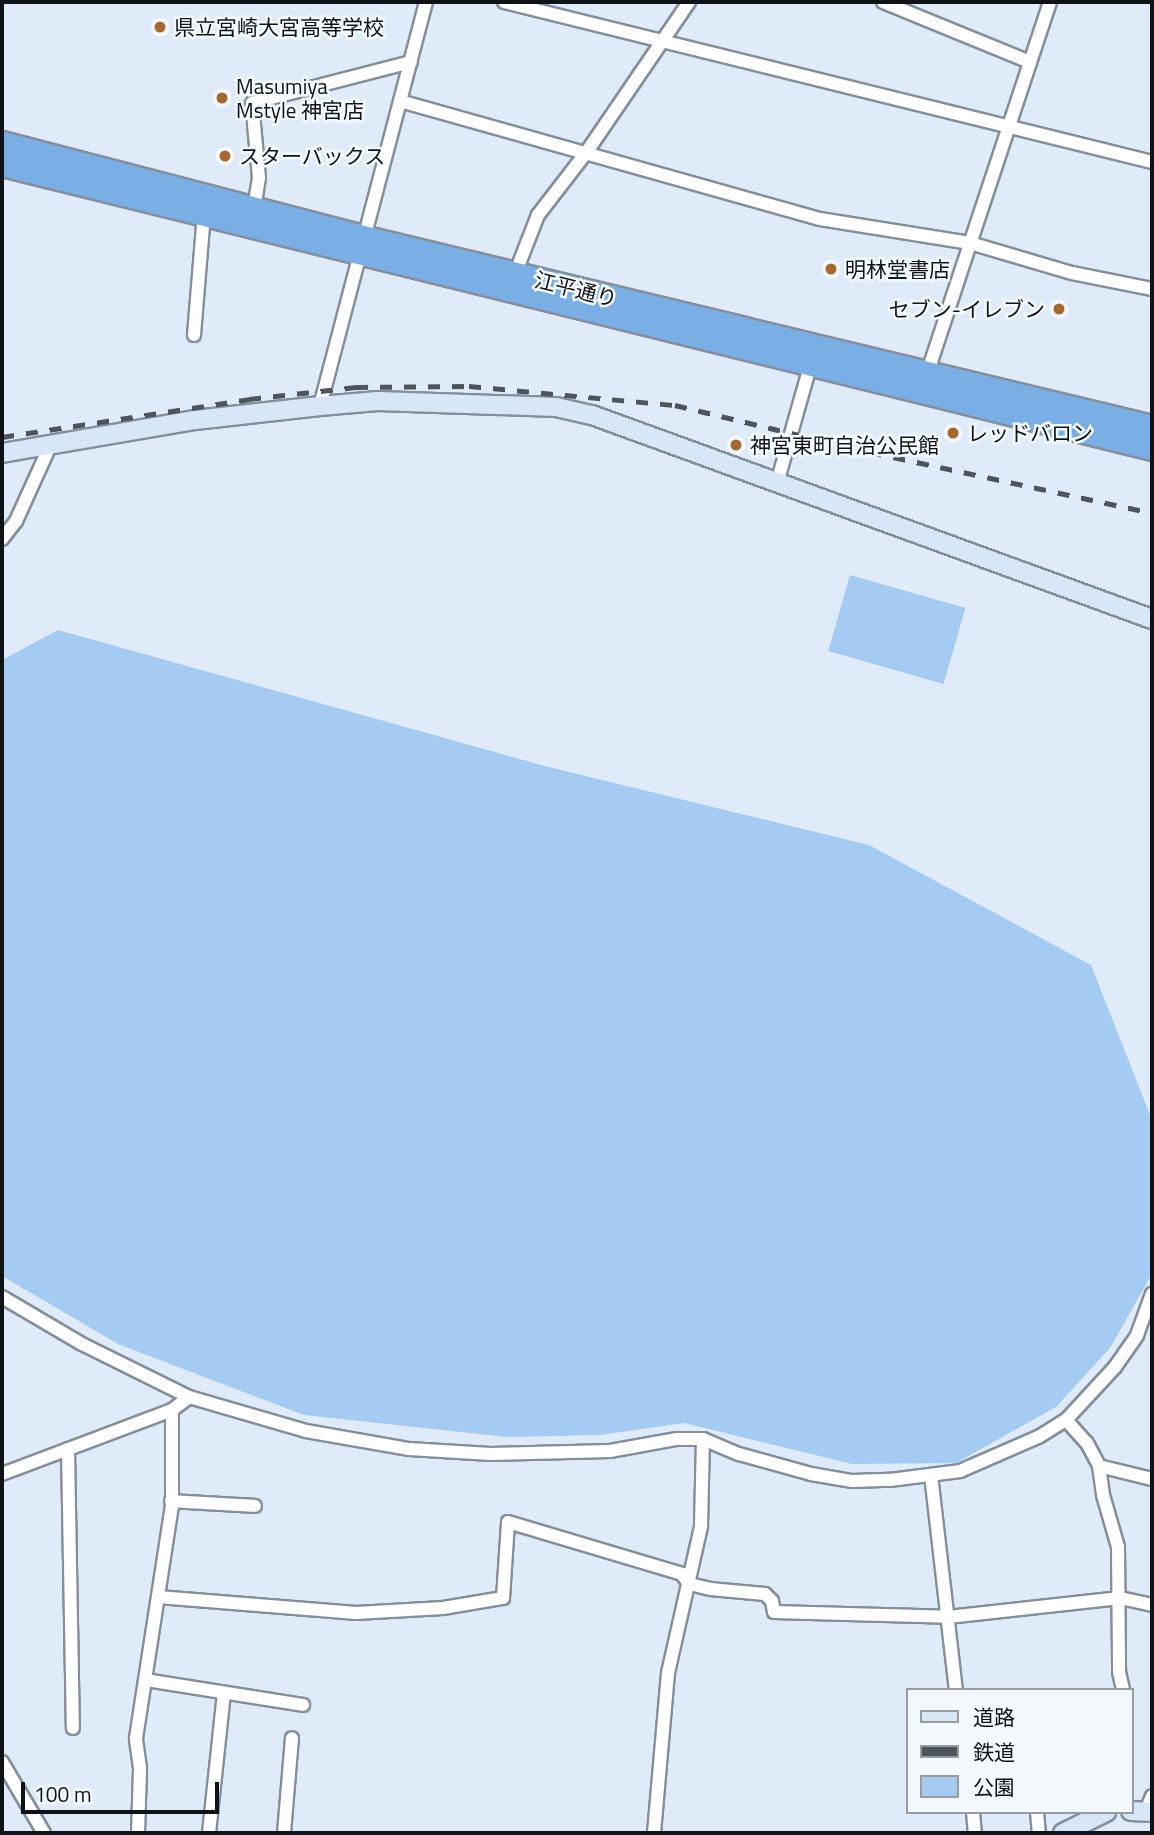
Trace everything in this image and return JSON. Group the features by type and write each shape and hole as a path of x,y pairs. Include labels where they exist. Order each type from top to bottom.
{"highway":[{"name":"江平通り","path":"2,143 254,209 364,245 813,355 927,374 1152,427"},
{"name":"江平通り","path":"2,164 204,214 515,274 1152,447"}],"street":[{"path":"320,406 426,2"},
{"path":"504,2 1008,129 1152,162"},
{"path":"515,274 538,215 586,153 688,2"},
{"path":"883,2 1030,62"},
{"path":"927,374 1050,2"},
{"path":"254,209 259,178 252,103 411,62"},
{"path":"401,101 820,219 970,243 1072,273 1152,289"},
{"path":"194,335 204,214"},
{"path":"777,483 813,355"},
{"path":"2,453 195,420 378,401 556,407 592,415 1152,619"},
{"path":"2,539 16,521 51,444"},
{"path":"2,1297 80,1343 189,1397 306,1432 410,1450 491,1454 610,1451 677,1439 703,1439 739,1454 811,1474 852,1481 890,1480 960,1471 1003,1454 1066,1420 1115,1367 1137,1335 1152,1294"},
{"path":"2,1474 172,1410 189,1397"},
{"path":"138,1833 141,1768 136,1738 172,1500 172,1410"},
{"path":"1066,1420 1087,1443 1099,1466 1103,1495 1118,1547 1119,1672 1123,1688"},
{"path":"654,1833 668,1673 701,1526 703,1439"},
{"path":"68,1449 73,1728"},
{"path":"1099,1466 1152,1479"},
{"path":"931,1475 956,1688"},
{"path":"172,1500 255,1506"},
{"path":"158,1597 356,1613 443,1608 503,1598 508,1522 645,1561 682,1574 690,1584 710,1589 765,1594 772,1601 774,1612 948,1616 1120,1598 1152,1605"},
{"path":"146,1681 303,1705"},
{"path":"209,1833 224,1693"},
{"path":"284,1833 292,1738"},
{"path":"2,1762 44,1833"},
{"path":"973,1814 975,1833"},
{"path":"1037,1814 1039,1833"},
{"path":"1063,1833 1101,1814"}],"green space":[{"path":"850,575 965,608 944,684 828,651"},
{"path":"58,630 545,766 869,845 1091,965 1152,1120 1152,1274 1110,1348 1056,1407 956,1463 852,1464 684,1423 600,1435 507,1437 304,1415 118,1344 2,1276 2,660"}],"railway":[{"path":"2,437 249,399 356,387 469,386 675,405 870,452 1152,513"}],"place":[{"name":"県立宮崎大宮高等学校","path":"160,27"},
{"name":"Masumiya Mstyle 神宮店","path":"222,98"},
{"name":"スターバックス","path":"225,156"},
{"name":"明林堂書店","path":"831,269"},
{"name":"セブン-イレブン","path":"1059,309"},
{"name":"レッドバロン","path":"953,433"},
{"name":"神宮東町自治公民館","path":"736,445"}]}
